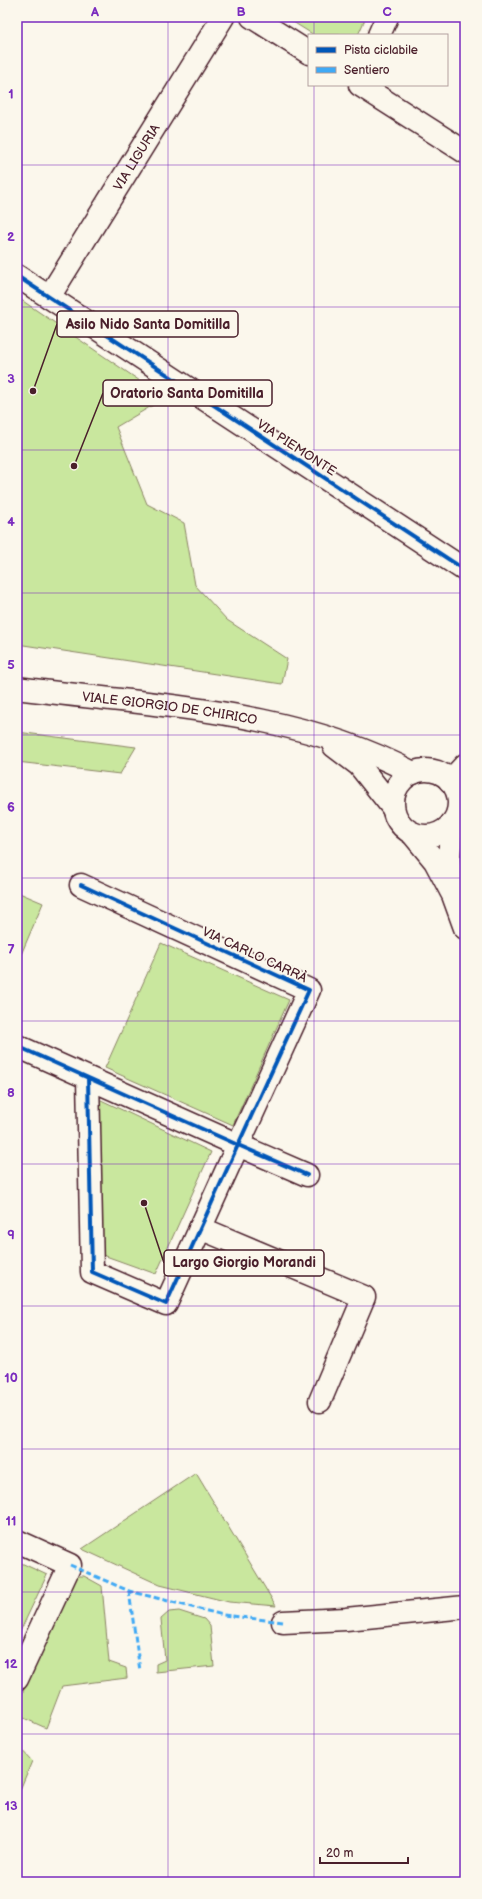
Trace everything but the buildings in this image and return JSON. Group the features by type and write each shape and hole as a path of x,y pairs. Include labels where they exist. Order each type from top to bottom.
{"street":[{"name":"VIA LIGURIA","path":"48,297 223,17"},
{"path":"252,17 308,52"},
{"path":"379,34 387,17"},
{"path":"362,86 465,152"},
{"name":"VIA PIEMONTE","path":"17,276 465,570"},
{"name":"VIALE GIORGIO DE CHIRICO","path":"17,688 222,712 252,717 321,735 367,751 413,772"},
{"name":"VIALE GIORGIO DE CHIRICO","path":"321,735 359,765 393,808"},
{"path":"450,781 465,765"},
{"path":"453,895 449,858 452,823 457,813 458,802 456,791 450,781 443,775 433,771 413,772 404,778 397,787 393,797 393,808 396,818 403,827 412,833 435,861 453,895 465,928"},
{"path":"412,833 423,836 434,835 444,830 452,823"},
{"name":"VIA CARLO CARRÀ","path":"81,885 310,990 238,1145"},
{"path":"17,1046 306,1175"},
{"path":"88,1078 92,1272 166,1304 238,1145"},
{"path":"200,1228 364,1297 320,1401"},
{"path":"17,1541 70,1564 17,1679"},
{"path":"283,1622 346,1619 465,1607"},
{"path":"405,1612 465,1622"}],"green space":[{"path":"285,17 366,17 358,34 312,34"},
{"path":"17,297 165,398 116,427 147,504 184,523 195,585 227,620 287,659 282,684 17,644"},
{"path":"17,732 136,747 120,774 17,762"},
{"path":"17,892 43,903 17,964"},
{"path":"161,943 289,1000 233,1125 105,1068"},
{"path":"99,1099 211,1152 156,1274 103,1255"},
{"path":"196,1473 276,1606 229,1602 160,1585 82,1549"},
{"path":"17,1561 47,1575 17,1638"},
{"path":"76,1576 84,1576 102,1586 109,1662 126,1668 127,1678 62,1686 46,1728 17,1715 17,1705"},
{"path":"179,1611 204,1619 210,1626 214,1666 156,1672 156,1664 165,1660 161,1619 169,1612"},
{"path":"17,1745 32,1761 17,1797"}],"marked path":[{"path":"70,1565 129,1591 223,1615 283,1622"},
{"path":"129,1591 140,1671"}],"cycle path":[{"path":"17,276 465,570"},
{"path":"81,885 309,990 238,1145 307,1175"},
{"path":"17,1046 238,1145 166,1304 92,1272 88,1078"}],"place":[{"name":"Asilo Nido Santa Domitilla","path":"33,391"},
{"name":"Oratorio Santa Domitilla","path":"74,466"},
{"name":"Largo Giorgio Morandi","path":"144,1203"}]}
